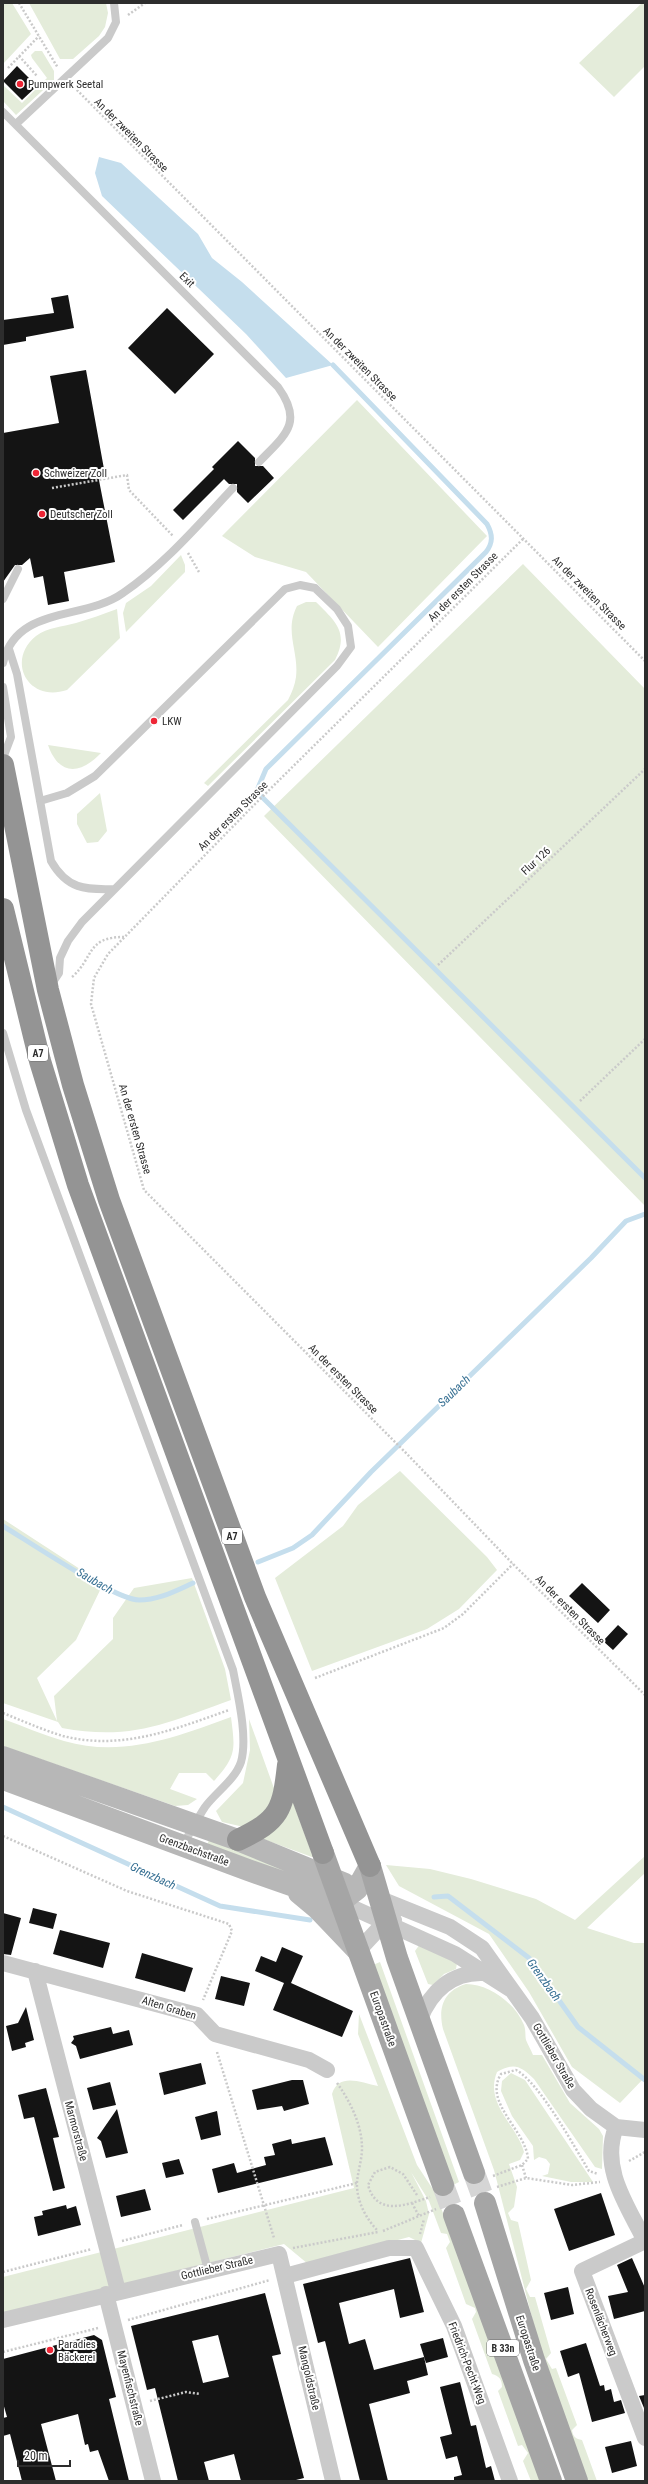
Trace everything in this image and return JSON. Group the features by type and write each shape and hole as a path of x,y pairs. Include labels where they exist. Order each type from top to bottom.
{"highway":[{"name":"A7","path":"3,765 48,990 73,1085 105,1186 255,1598 370,1866"},
{"name":"A7","path":"4,914 40,1060 78,1185 323,1853"},
{"path":"238,1840 266,1825 277,1813 282,1801 289,1762"}],"main road":[{"name":"Europastraße","path":"323,1853 331,1878 349,1896 358,1952 443,2185"},
{"path":"370,1866 385,1922 474,2173"},
{"name":"Europastraße","path":"485,2203 534,2360 577,2481"},
{"name":"B 33n","path":"454,2215 551,2481"}],"street":[{"path":"3,1757 238,1840 331,1878"},
{"name":"Grenzbachstraße","path":"3,1779 280,1882 349,1896 378,1898"},
{"path":"349,1896 370,1866"},
{"path":"280,1882 317,1908 358,1952 385,1922 421,1913"},
{"name":"Grenzbachstraße","path":"349,1896 385,1922"},
{"name":"Gottlieber Straße","path":"378,1898 421,1913 450,1927 482,1948 498,1968 532,2018 573,2090 591,2109 616,2127 645,2130"},
{"name":"Gottlieber Straße","path":"385,1922 454,1954 513,1991"},
{"name":"Alten Graben","path":"3,1963 197,2015 216,2034 309,2060 327,2070"},
{"name":"Marmorstraße","path":"35,1971 106,2246 112,2292"},
{"path":"420,2019 429,2000 446,1983 471,1973 483,1973"},
{"path":"616,2127 611,2144 611,2161 614,2179 645,2241"},
{"name":"Rosenlächerweg","path":"645,2241 582,2270 645,2438"},
{"path":"278,2254 286,2276 389,2248"},
{"name":"Friedrich-Pecht-Weg","path":"389,2248 416,2248 454,2326 510,2481"},
{"name":"Gottlieber Straße","path":"3,2320 112,2292 278,2254"},
{"name":"Mangoldstraße","path":"286,2276 333,2481"},
{"name":"Mayenfischstraße","path":"112,2292 114,2324 153,2481"}],"lane":[{"path":"16,124 108,38 116,22 114,3"},
{"name":"Exit","path":"3,112 282,392 290,408 292,418 289,429 259,462"},
{"path":"3,663 9,649 20,633 32,623 94,607 122,594 145,577 233,488"},
{"path":"3,599 18,569"},
{"path":"40,801 67,793 96,776 285,589 300,585 315,588 337,609 348,626 350,646 337,666 114,889 72,935 60,958 59,973 48,990"},
{"path":"9,649 17,674 51,861 57,871 70,883 87,890 114,889"},
{"path":"3,687 11,737 3,758"},
{"path":"3,1033 26,1110 233,1670 239,1700 243,1748 240,1762 234,1774 204,1808 196,1825 182,1846"},
{"path":"195,2222 208,2270"}],"path":[{"name":"An der zweiten Strasse","path":"19,3 65,77 88,103 645,661"},
{"path":"116,22 146,3"},
{"path":"8,68 39,36"},
{"path":"19,56 37,76"},
{"path":"52,488 127,475 130,490 179,543 199,572"},
{"name":"An der ersten Strasse","path":"523,539 272,789 253,806 125,937 99,969 92,988 91,1004 144,1190 406,1453 513,1564 645,1695"},
{"name":"Flur 126","path":"438,965 645,768"},
{"path":"69,979 76,972 96,944 108,938 125,937"},
{"path":"580,1101 645,1039"},
{"path":"315,1678 444,1628 463,1614 513,1564"},
{"path":"3,1713 64,1736 105,1741 145,1738 231,1709"},
{"path":"3,1836 127,1891 229,1924 232,1931 197,2015"},
{"path":"216,2034 216,2047 265,2204 278,2254 303,2245 379,2232 419,2216 412,2203 393,2206 380,2204 374,2199 368,2184 375,2172 382,2168 397,2169 406,2177 417,2195"},
{"path":"327,2070 342,2090 357,2118 362,2148 357,2183 360,2202 369,2222 379,2232 389,2248"},
{"path":"514,2168 522,2165 528,2159 528,2150 506,2114 496,2090 497,2081 506,2071 516,2070 525,2074 557,2120 589,2171 614,2179"},
{"path":"522,2165 526,2178"},
{"path":"518,2180 526,2178 572,2185 592,2184"},
{"path":"3,2272 265,2204 357,2183"},
{"path":"3,2352 114,2324 286,2276"},
{"path":"134,2405 186,2392 200,2394"}],"green space":[{"path":"3,3 12,3 31,34 3,64"},
{"path":"29,3 106,3 108,13 105,27 99,36 73,59 60,59"},
{"path":"642,3 645,3 645,66 614,97 579,63"},
{"path":"35,51 42,51 54,71 54,80 16,115 3,101 3,85 22,103 47,78 32,58 31,55"},
{"path":"357,400 487,536 378,647 306,572 255,557 222,536"},
{"path":"181,555 185,565 185,572 126,632 123,613 126,603 151,586"},
{"path":"523,564 645,689 645,1206 264,816"},
{"path":"306,602 316,602 338,628 341,642 335,660 208,786 204,783 288,700 296,677 296,659 292,633 293,615 297,606"},
{"path":"117,609 120,638 67,690 53,692 41,690 32,685 25,677 22,667 23,656 27,646 36,636 50,629 71,624"},
{"path":"48,745 101,753 85,765 71,769 64,767 58,762"},
{"path":"100,793 107,831 98,842 87,843 77,824 77,814"},
{"path":"400,1471 487,1557 497,1570 459,1609 427,1629 312,1671 275,1578 343,1526 358,1505"},
{"path":"3,1519 103,1584 76,1640 37,1678 57,1721 54,1696 113,1639 113,1618 134,1588 192,1578 225,1669 231,1700 148,1728 109,1732 62,1728 58,1722 3,1703"},
{"path":"231,1717 233,1752 227,1765 214,1781 206,1773 179,1773 170,1789 197,1799 188,1805 175,1806 3,1746 3,1719 64,1741 86,1746 107,1747 149,1743 170,1738"},
{"path":"249,1719 275,1791 264,1816 244,1827 222,1822 216,1811 243,1783 250,1750"},
{"path":"293,1802 313,1857 263,1839"},
{"path":"209,1840 297,1872 295,1877 207,1845"},
{"path":"645,1856 645,1873 587,1928 634,1943 645,1943 645,2077 620,2103 572,2067 529,1992 489,1934 399,1886 386,1865 430,1869 471,1879 536,1899 575,1920"},
{"path":"420,1944 457,1963 456,1969 444,1974 433,1985 428,1984 415,1951"},
{"path":"380,1962 459,2182 453,2185 373,1965"},
{"path":"466,1984 484,1987 508,2002 520,2017 524,2025 526,2040 533,2055 542,2055 570,2103 599,2129 603,2136 602,2169 595,2167 534,2079 521,2068 513,2066 497,2072 494,2084 498,2104 520,2142 524,2152 520,2160 509,2164 517,2187 514,2207 508,2213 511,2220 518,2222 531,2280 526,2289 530,2297 535,2297 551,2353 546,2359 552,2369 556,2368 577,2425 572,2430 573,2434 576,2438 582,2440 597,2481 587,2481 544,2364 494,2170 443,2029 441,2014 444,2001 452,1991"},
{"path":"359,2014 417,2165 436,2194 541,2481 531,2481 523,2461 528,2453 522,2445 518,2446 498,2391 502,2387 501,2380 492,2374 472,2319 476,2312 475,2308 466,2304 446,2248 450,2242 447,2234 441,2233 429,2201 411,2172 426,2201 429,2214 421,2243 409,2237 308,2264 284,2244 3,2314 3,2277 354,2188 332,2094 335,2087 345,2081 358,2081 378,2086 358,2034"},
{"path":"511,2073 525,2080 593,2182 571,2182 542,2176 548,2174 550,2164 546,2159 539,2157 534,2160 533,2146 512,2116 501,2091 502,2081"}],"water":[{"path":"99,157 121,163 198,234 212,258 242,282 333,365 286,378 246,334 102,196 95,173"}],"building":[{"name":"Pumpwerk Seetal","path":"17,66 37,86 22,100 3,81"},
{"path":"68,295 74,328 26,337 26,341 3,345 3,320 54,313 51,298"},
{"path":"167,308 214,354 175,394 128,348"},
{"path":"86,370 104,469 97,470 115,562 64,572 69,601 48,605 43,576 34,578 30,558 22,565 15,565 3,582 3,433 59,423 50,376"},
{"path":"238,441 255,458 255,466 263,466 274,478 248,503 237,492 237,484 229,484 224,479 183,520 173,510 214,469 212,467"},
{"path":"582,1583 610,1610 598,1623 569,1596"},
{"path":"618,1625 628,1634 613,1650 603,1641"},
{"path":"33,1908 57,1914 53,1929 29,1923"},
{"path":"3,1913 21,1918 11,1955 3,1954"},
{"path":"60,1930 110,1943 103,1968 53,1954"},
{"path":"282,1947 303,1956 291,1983 353,2011 342,2037 273,2010 284,1983 255,1971 261,1956 276,1962"},
{"path":"142,1953 193,1968 185,1992 135,1978"},
{"path":"221,1976 250,1983 244,2006 215,1999"},
{"path":"26,2007 34,2040 25,2043 26,2047 12,2051 6,2026 18,2023"},
{"path":"111,2027 113,2034 129,2030 133,2045 80,2059 76,2046 71,2043 74,2039 73,2036"},
{"path":"201,2063 206,2084 164,2095 159,2073"},
{"path":"292,2080 303,2080 309,2104 284,2111 282,2106 257,2110 252,2090"},
{"path":"110,2082 116,2105 93,2110 87,2088"},
{"path":"46,2088 59,2137 53,2138 65,2188 53,2191 34,2117 24,2119 18,2095"},
{"path":"117,2109 128,2153 106,2158 101,2141 97,2138"},
{"path":"217,2111 221,2135 201,2140 195,2117"},
{"path":"325,2137 333,2165 218,2193 212,2169 234,2163 237,2173 266,2165 264,2157 275,2155 272,2144 291,2139 292,2144"},
{"path":"179,2159 184,2174 166,2178 162,2163"},
{"path":"145,2189 151,2210 121,2217 116,2196"},
{"path":"601,2193 615,2235 569,2251 554,2209"},
{"path":"66,2205 67,2209 76,2206 81,2225 38,2236 34,2217 43,2215 42,2211"},
{"path":"410,2258 424,2312 400,2318 394,2289 339,2303 349,2344 365,2339 374,2370 424,2357 428,2375 407,2381 410,2393 369,2404 388,2481 360,2481 325,2341 318,2343 303,2284"},
{"path":"632,2258 645,2288 645,2311 614,2319 608,2296 628,2292 617,2265"},
{"path":"568,2287 574,2314 551,2320 544,2293"},
{"path":"265,2293 281,2354 272,2356 304,2478 292,2481 241,2481 234,2454 204,2462 209,2481 178,2481 155,2388 147,2390 131,2326","holes":["218,2335 229,2377 203,2383 192,2341"]},
{"path":"94,2335 102,2340 116,2397 109,2399 129,2481 109,2481 98,2450 90,2452 88,2444 85,2445 78,2414 41,2424 56,2481 22,2481 10,2434 3,2436 3,2418 7,2417 3,2403 3,2359"},
{"path":"443,2338 448,2357 426,2363 420,2344"},
{"path":"586,2343 600,2386 604,2385 605,2391 611,2389 614,2402 621,2400 625,2413 592,2422 579,2373 568,2377 560,2351"},
{"path":"460,2382 471,2426 476,2425 486,2468 491,2466 495,2481 454,2481 454,2477 462,2475 457,2456 446,2459 440,2437 452,2434 440,2387"},
{"path":"645,2395 645,2408 644,2408 639,2396"},
{"path":"631,2441 637,2466 612,2473 605,2447"}],"waterway":[{"path":"333,365 487,524 491,535 491,542 486,552 266,769 258,788 260,795 645,1178"},
{"name":"Saubach","path":"258,1562 293,1548 312,1535 371,1472 591,1258 626,1221 645,1214"},
{"name":"Saubach","path":"3,1526 92,1581 127,1597 146,1600 167,1594 193,1583"},
{"name":"Grenzbach","path":"3,1807 220,1906 310,1920"},
{"name":"Grenzbach","path":"434,1897 448,1896 529,1958 578,2027 645,2080"}],"tunnel":[{"path":"474,2173 485,2203"},
{"path":"443,2185 454,2215"}],"place":[{"name":"Pumpwerk Seetal","path":"20,84"},
{"name":"Schweizer Zoll","path":"36,473"},
{"name":"Deutscher Zoll","path":"42,514"},
{"name":"LKW","path":"154,721"},
{"name":"Paradies Bäckerei","path":"50,2350"}]}
